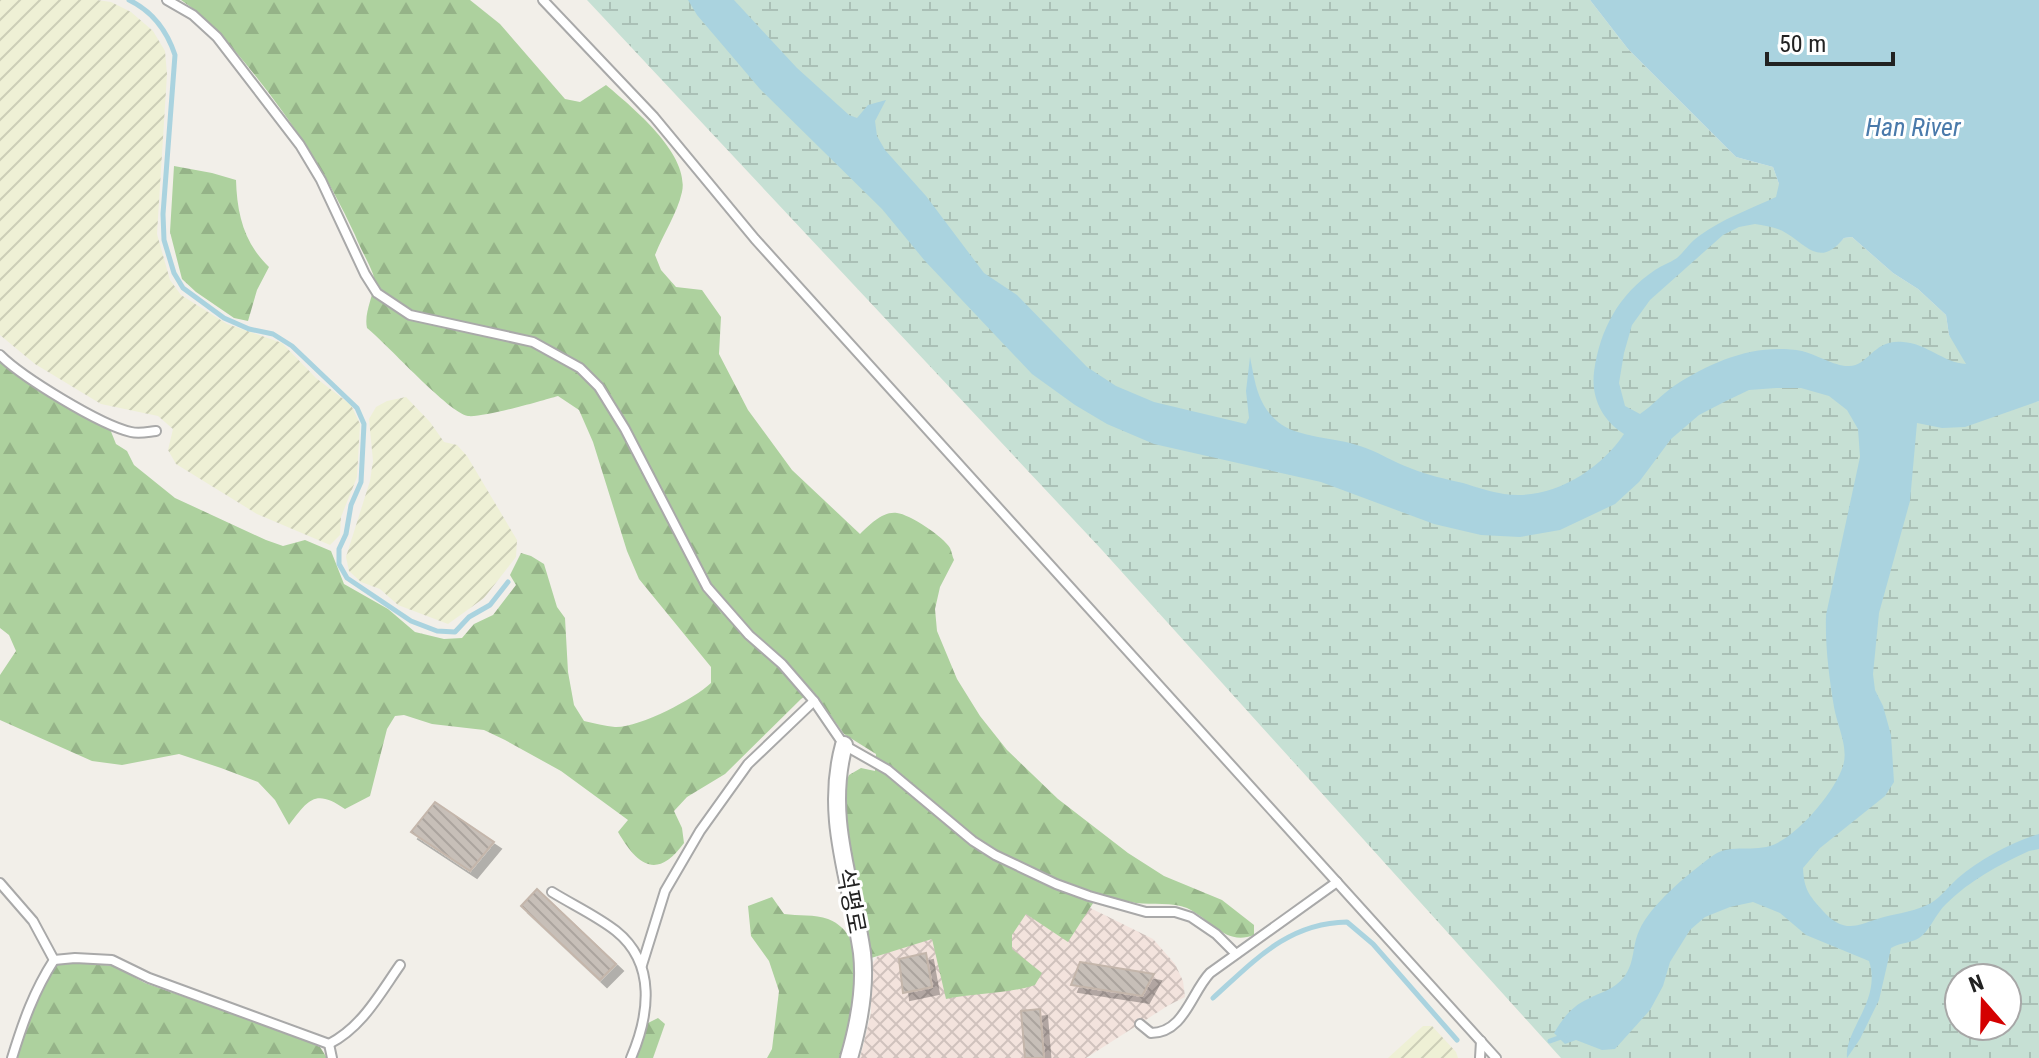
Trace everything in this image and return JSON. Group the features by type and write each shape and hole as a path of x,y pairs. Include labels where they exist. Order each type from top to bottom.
{"street":[{"name":"석평로","path":"844,745 835,794 837,821 859,938 863,977 862,998 849,1058"}],"lane":[{"path":"167,0 193,15 217,37 300,145 321,180 377,293 410,315 533,342 580,368 599,387 625,429 707,587 814,701 844,745 888,770 973,841 995,855 1089,896 1135,910 1175,912 1191,917 1216,934 1236,954"},
{"path":"543,0 654,117 755,239 1496,1058"},
{"path":"0,355 61,397 117,427 133,433 156,431"},
{"path":"642,965 665,891 700,831 748,764 814,701"},
{"path":"1140,1024 1151,1033 1162,1033 1175,1024 1202,982 1337,882"},
{"path":"0,883 33,921 54,960"},
{"path":"552,892 616,931 642,965 647,1000 642,1028 631,1058"},
{"path":"54,960 112,960 149,978 329,1044"},
{"path":"12,1058 35,989 54,960"},
{"path":"329,1044 349,1034 361,1022 400,965"},
{"path":"1480,1058 1481,1041"},
{"path":"329,1044 332,1058"}],"shaded area":[{"path":"989,858 1153,939 1175,964 1183,981 1185,997 1086,1058 860,1058 871,1013 870,966 893,937"}],"green space":[{"path":"0,0 111,2 131,12 153,31 165,51 167,74 157,234 170,280 181,295 227,324 282,343 316,378 351,405 360,424 357,477 341,517 340,535 330,545 257,514 176,464 168,450 173,429 158,416 101,404 35,364 0,335"},
{"path":"181,0 470,0 500,24 565,99 580,102 606,85 617,94 657,132 677,162 682,177 680,200 655,255 661,270 676,287 702,290 721,317 719,354 748,410 792,470 860,534 881,516 897,513 934,532 946,543 954,560 940,587 935,609 937,631 957,679 980,716 1007,750 1058,799 1128,853 1164,876 1222,900 1254,925 1254,935 1235,937 1227,934 1181,906 1136,903 1099,894 1068,942 1026,914 1012,935 1012,949 1042,973 1035,985 946,999 932,939 868,959 843,819 842,790 849,775 861,768 875,771 876,754 844,734 813,691 801,699 725,774 687,797 674,811 682,828 684,843 674,855 657,865 641,860 625,844 618,832 628,820 561,771 484,730 395,716 387,729 370,796 345,809 326,799 313,800 289,825 275,800 258,782 221,768 179,754 122,765 92,761 0,720 0,675 16,651 9,635 0,628 0,360 39,389 110,429 116,444 127,451 134,465 175,498 283,546 305,540 331,551 344,584 388,609 415,632 444,639 462,638 474,624 493,615 516,585 510,575 521,553 544,564 557,607 565,618 568,672 574,705 584,721 615,727 638,723 679,704 711,683 711,667 639,579 627,551 593,442 579,410 558,396 498,412 468,416 433,391 367,328 374,287 373,274 322,171 254,74 211,25"},
{"path":"587,0 1590,0 1628,49 1736,157 1773,167 1779,184 1836,246 1844,238 1852,237 1893,273 1918,289 1946,315 1949,335 2019,406 2039,401 2039,1058 1561,1058 1102,550"},
{"path":"174,166 236,180 238,205 248,238 269,267 257,290 248,321 234,318 182,279 170,232"},
{"path":"406,397 444,442 457,445 467,456 517,540 516,557 484,598 448,624 398,605 380,589 361,582 349,571 346,557 370,481 373,461 369,419 376,407"},
{"path":"772,897 784,914 828,919 843,929 852,943 857,981 843,1058 767,1058 772,1049 779,991 769,961 751,936 748,906"},
{"path":"57,963 114,966 145,983 291,1034 320,1047 327,1058 17,1058 39,992"},
{"path":"658,1018 665,1024 653,1058 637,1058 648,1023"},
{"path":"1423,1026 1432,1026 1458,1058 1388,1058"}],"water":[{"name":"Han River","path":"688,0 734,0 797,68 849,115 857,118 868,105 886,100 875,121 877,136 885,150 926,196 984,273 1017,295 1087,367 1116,386 1154,402 1246,424 1249,418 1246,391 1250,357 1265,408 1286,427 1360,446 1429,475 1494,492 1522,495 1556,488 1572,480 1601,460 1624,434 1604,415 1594,391 1594,372 1601,341 1621,301 1642,280 1677,258 1708,230 1776,197 1779,184 1773,167 1736,157 1628,49 1590,0 2039,0 2039,401 1965,427 1942,428 1917,423 1910,501 1879,613 1873,674 1875,690 1891,735 1894,782 1885,796 1820,848 1803,868 1808,892 1814,901 1831,919 1852,926 1931,903 1986,858 2039,834 2039,849 2018,856 1975,880 1946,904 1923,935 1891,948 1879,1000 1847,1058 1851,1037 1871,989 1869,961 1806,935 1780,913 1753,902 1705,917 1690,930 1670,962 1663,986 1650,1010 1615,1049 1602,1050 1576,1040 1565,1044 1554,1033 1561,1022 1577,1005 1612,987 1624,977 1644,921 1670,891 1718,853 1770,846 1791,834 1813,813 1839,777 1845,752 1830,684 1826,615 1860,457 1858,429 1847,410 1829,396 1801,388 1749,390 1699,415 1671,439 1639,482 1615,504 1560,530 1520,537 1481,535 1434,524 1321,482 1154,444 1107,424 1032,374 925,261 882,209 760,89 697,15","holes":["1755,224 1782,231 1821,253 1836,247 1844,238 1852,237 1946,315 1949,335 1966,364 1903,342 1885,344 1862,362 1849,366 1802,351 1751,352 1704,369 1674,386 1640,414 1625,406 1619,383 1632,325 1650,300 1723,235"]}],"building":[{"path":"435,802 494,842 470,871 411,832"},
{"path":"537,889 616,964 600,980 521,906"},
{"path":"926,953 932,987 903,993 899,959"},
{"path":"1080,962 1154,974 1142,996 1071,985"},
{"path":"1040,1009 1044,1058 1025,1058 1021,1011"}],"waterway":[{"path":"129,0 158,23 175,55 163,214 164,240 174,273 183,288 224,318 249,329 273,334 292,346 357,408 364,424 361,482 339,549 339,564 347,578 411,621 437,631 455,632 469,617 490,605 508,582"},
{"path":"1213,998 1258,958 1290,936 1326,924 1347,922 1373,944 1457,1040"},
{"path":"1550,1041 1564,1036"}]}
